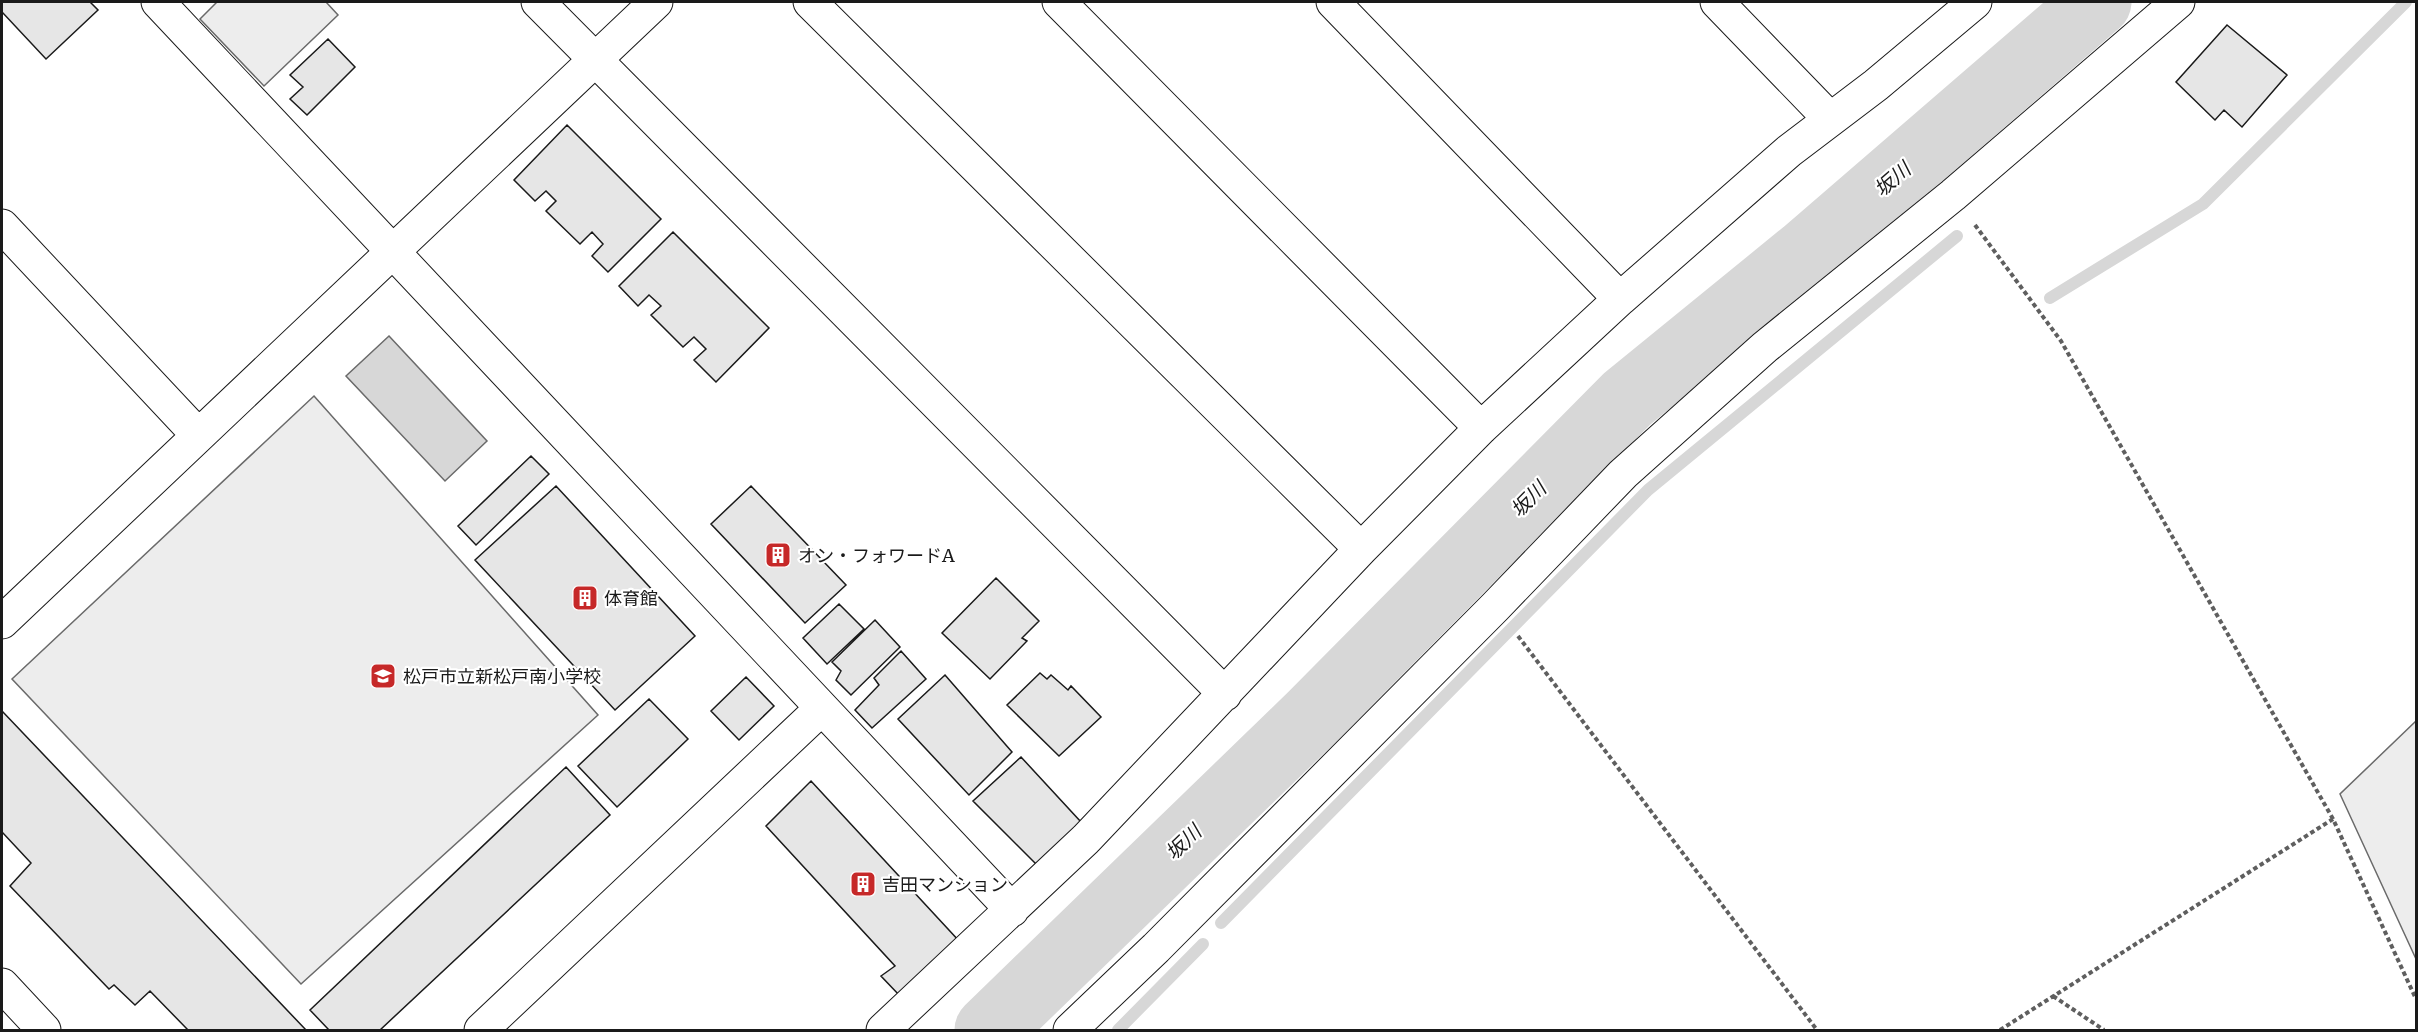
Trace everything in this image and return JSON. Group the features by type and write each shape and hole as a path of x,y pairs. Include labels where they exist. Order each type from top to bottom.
{"street":[{"path":"158,2 1012,910"},
{"path":"538,2 1226,694"},
{"path":"3,618 656,2"},
{"path":"810,2 1361,549"},
{"path":"1059,2 1481,428"},
{"path":"1333,2 1620,299"},
{"path":"1717,2 1830,119"},
{"path":"883,1030 1086,839 1226,694 1361,549 1481,428 1620,299 1789,151 1876,85 1975,2"},
{"path":"1070,1030 1156,948 1496,607 1632,466 1765,347 1953,195 2178,2"},
{"path":"2,226 198,435"},
{"path":"481,1030 822,708"},
{"path":"2,986 44,1030"}],"path":[{"path":"1953,195 2061,341 2333,819 2416,999"},
{"path":"1496,607 1817,1030"},
{"path":"2000,1030 2333,819"},
{"path":"2053,996 2104,1030"}],"shaded area":[{"path":"217,2 326,2 338,15 264,86 200,19"},
{"path":"389,336 487,441 445,481 346,376"},
{"path":"314,396 598,715 301,984 12,679"},
{"path":"2416,721 2416,959 2340,794"}],"building":[{"path":"2,2 90,2 98,10 46,59 2,12"},
{"path":"2227,25 2287,75 2242,127 2224,110 2215,120 2176,82"},
{"path":"328,39 355,67 307,115 290,99 303,87 290,75"},
{"path":"567,125 661,219 608,272 592,256 603,244 592,232 580,244 546,211 556,201 546,191 535,201 514,180"},
{"path":"673,232 769,328 716,382 694,360 706,349 694,337 683,347 651,315 661,306 649,295 638,306 619,286"},
{"path":"531,456 549,474 476,545 458,526"},
{"name":"体育館","path":"556,486 695,636 615,710 475,560"},
{"name":"オン・フォワードA","path":"751,486 846,585 805,623 711,524"},
{"path":"996,578 1039,621 1022,638 1027,641 990,679 942,633"},
{"path":"839,604 864,629 827,664 803,638"},
{"path":"875,620 900,647 851,695 836,680 841,671 832,662"},
{"path":"901,651 926,679 872,728 855,710 879,685 874,678"},
{"path":"1040,673 1047,679 1051,675 1068,690 1071,686 1101,717 1059,756 1007,705"},
{"path":"945,675 1012,752 969,795 898,719"},
{"path":"746,677 774,706 739,740 711,711"},
{"path":"649,699 688,739 617,807 578,766"},
{"path":"2,711 306,1030 188,1030 150,991 135,1005 114,985 109,989 10,886 31,863 2,832"},
{"path":"1021,757 1081,822 1036,864 973,801"},
{"path":"566,767 610,815 380,1030 329,1030 310,1010"},
{"name":"吉田マンション","path":"811,781 960,942 900,996 881,976 895,966 766,826"}],"waterway":[{"name":"坂川","path":"989,1030 1312,717 1627,399 1805,254 2097,2"},
{"path":"2050,298 2203,204 2406,2"},
{"path":"1221,923 1648,490 1957,236"},
{"path":"1118,1030 1203,944"}],"place":[{"name":"オン・フォワードA","path":"778,555"},
{"name":"体育館","path":"585,598"},
{"name":"松戸市立新松戸南小学校","path":"383,676"},
{"name":"吉田マンション","path":"863,884"}]}
